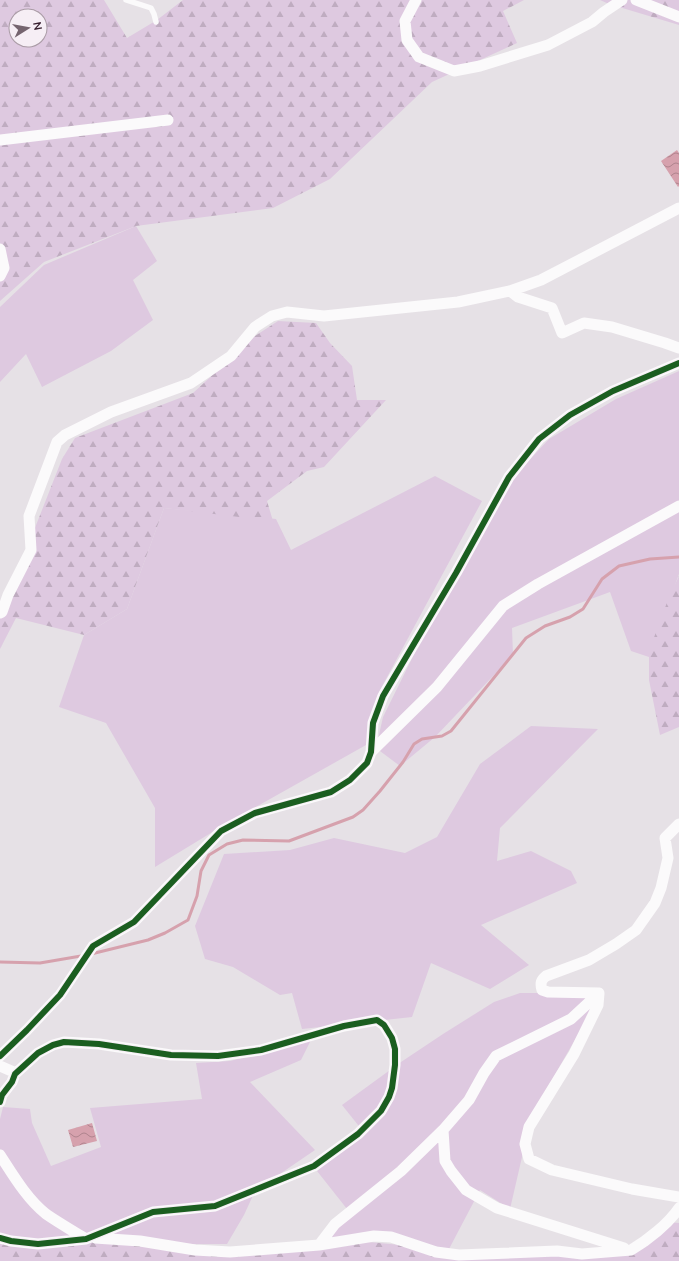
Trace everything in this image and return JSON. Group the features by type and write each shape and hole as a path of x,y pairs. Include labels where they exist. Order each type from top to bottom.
{"street":[{"path":"416,0 405,21 406,40 420,57 454,71 480,66 548,45 592,22 622,0"},
{"path":"636,0 679,17"},
{"path":"0,140 168,120"},
{"path":"0,613 2,612 8,595 31,550 29,516 57,442 65,435 111,412 191,383 230,356 255,327 272,316 287,312 324,316 434,305 458,302 510,291 541,280 679,208"},
{"path":"0,249 4,268 0,276"},
{"path":"510,291 518,297 552,308 562,333 584,323 605,326 658,340 679,348"},
{"path":"0,1056 60,995 93,946 134,922 221,831 255,813 331,792 350,780 367,763 370,752 373,723 383,696 456,573 509,478 530,450 539,439 570,415 613,391 679,363"},
{"path":"370,752 437,687 504,606 538,584 679,506"},
{"path":"599,993 548,992 542,990 540,984 542,979 546,976 589,960 636,930 655,903 659,893 668,858 665,838 679,824"},
{"path":"319,1245 335,1224 401,1171 443,1130 469,1100 484,1072 496,1056 571,1019 599,993"},
{"path":"599,993 598,1005 574,1054 529,1127 525,1144 528,1159 552,1170 632,1189 679,1197"},
{"path":"0,1102 2,1095 12,1082 16,1073 38,1053 53,1045 64,1042 99,1044 171,1055 218,1056 261,1050 344,1026 377,1020 384,1025 392,1038 395,1049 395,1064 392,1088 389,1098 381,1111 358,1134 314,1166 215,1206 152,1212 89,1238"},
{"path":"0,1066 16,1073"},
{"path":"443,1130 445,1161 466,1190 497,1208 631,1250"},
{"path":"0,1155 26,1192 45,1213 89,1238"},
{"path":"0,1238 11,1241 38,1244 89,1238 140,1241 195,1250 230,1252 319,1245 374,1236 391,1237 436,1252 459,1255 557,1251 582,1254 631,1250 671,1219 679,1208"}],"lane":[{"path":"126,0 151,8 156,22"}],"green space":[{"path":"0,0 104,0 127,38 157,20 183,0 524,0 503,11 517,43 432,82 330,179 273,208 136,226 44,262 0,301"},
{"path":"600,0 679,0 679,25 609,4"},
{"path":"136,226 157,261 133,280 153,320 111,351 42,387 26,354 0,382 0,307 44,265"},
{"path":"278,321 316,323 330,343 352,366 357,400 386,400 324,467 307,471 267,501 273,521 164,508 127,609 84,635 16,618 0,649 0,617 62,459 75,438 193,393 255,336"},
{"path":"679,371 679,574 649,657 631,651 610,592 512,628 513,655 435,737 400,766 376,748 383,717 489,503 549,439 616,399"},
{"path":"435,476 482,501 379,692 366,745 224,825 155,867 155,808 106,723 59,707 84,635 127,609 164,508 276,519 291,550"},
{"path":"679,576 679,727 660,735 649,680 649,651 669,597"},
{"path":"531,726 598,729 500,828 497,861 531,851 571,871 577,883 481,925 529,965 490,989 431,963 412,1017 302,1029 292,993 280,995 233,967 205,959 195,926 224,854 290,850 334,838 405,853 437,837 480,764"},
{"path":"520,993 599,993 599,998 523,1130 522,1157 510,1209 480,1190 449,1249 383,1236 325,1237 351,1214 317,1171 362,1130 342,1105 401,1062 443,1034 494,1002"},
{"path":"311,1040 301,1060 250,1082 315,1150 255,1191 244,1215 227,1244 85,1242 0,1236 0,1155 6,1162 0,1149 0,1119 3,1107 30,1109 32,1123 51,1166 101,1147 90,1108 202,1099 196,1063 230,1061"},
{"path":"667,1222 679,1223 679,1261 0,1261 0,1238 12,1244 92,1237 206,1255 346,1240 500,1254 619,1251"}],"water":[{"path":"677,150 679,153 678,187 661,161"},
{"path":"92,1123 97,1141 73,1147 68,1130"}],"waterway":[{"path":"91,954 148,940 165,933 188,920 197,896 201,871 209,855 227,844 243,840 289,841 353,817 363,810 380,791 403,762 414,744 422,739 442,736 451,731 526,638 545,626 570,617 583,609 602,579 619,566 650,559 679,557"},
{"path":"0,962 40,963 81,956"}],"cycle path":[{"path":"0,1056 60,995 93,946 134,922 221,831 255,813 331,792 350,780 367,763 371,752 373,723 383,696 456,573 509,477 539,439 570,415 613,391 679,363"},
{"path":"0,1102 2,1095 12,1082 15,1074 38,1053 53,1045 64,1042 99,1044 171,1055 218,1056 261,1050 344,1026 377,1020 384,1025 392,1038 395,1049 395,1065 392,1088 381,1111 358,1134 314,1166 215,1206 153,1212 86,1239 38,1244 11,1241 0,1238"}]}
